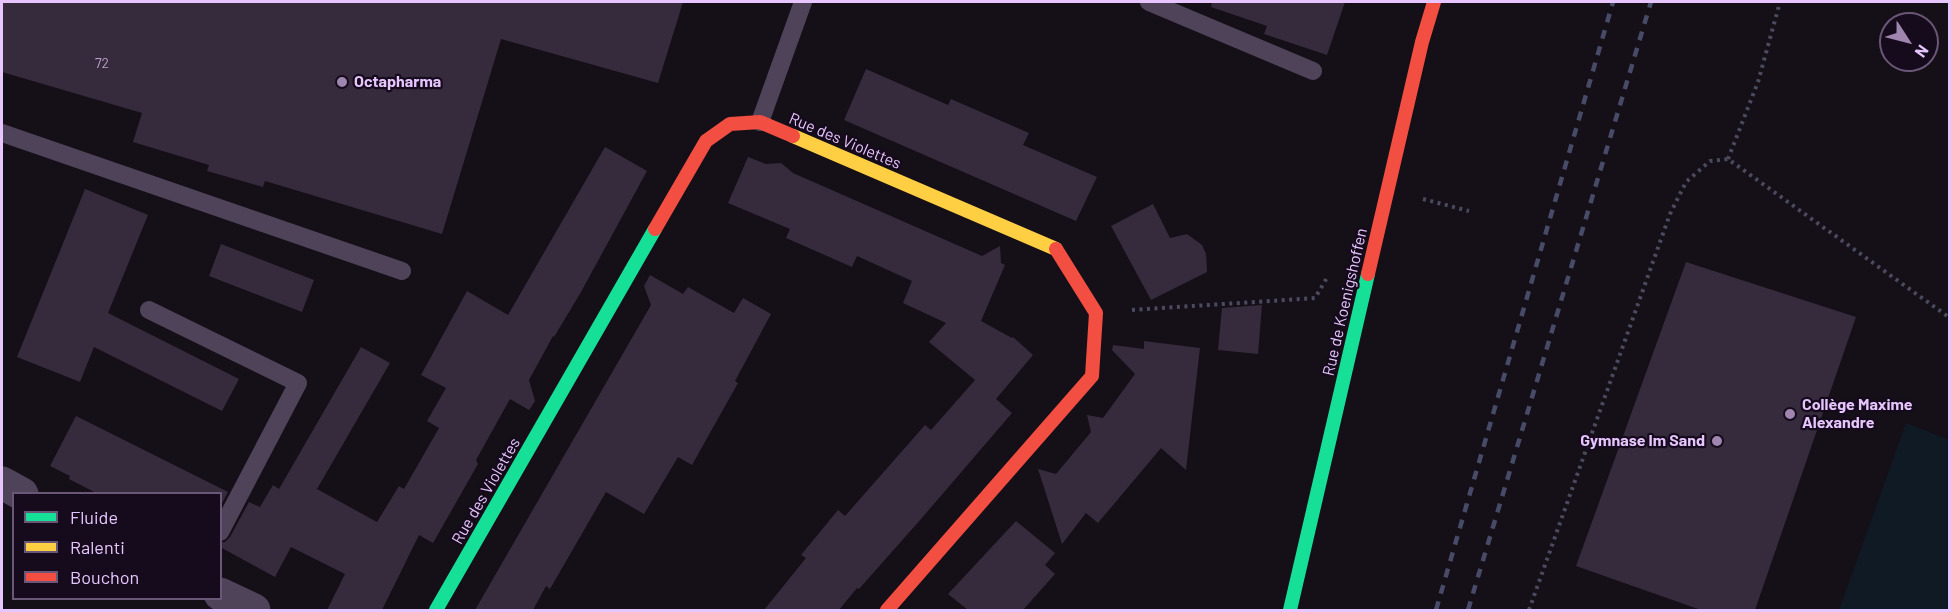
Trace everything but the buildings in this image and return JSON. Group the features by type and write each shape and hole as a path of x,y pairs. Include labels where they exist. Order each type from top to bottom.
{"street":[{"name":"Rue de Koenigshoffen","path":"1290,610 1422,42 1434,2"},
{"name":"Rue des Violettes","path":"436,610 706,141 730,124 760,122 1057,250 1096,313"},
{"path":"887,610 1092,376 1096,313"},
{"path":"2,483 18,492"},
{"path":"222,595 254,610"}],"lane":[{"path":"760,122 803,2"},
{"path":"1149,2 1313,71"},
{"path":"2,133 402,271"},
{"path":"149,310 298,383 222,528"}],"path":[{"path":"1728,159 1758,82 1780,2"},
{"path":"1529,610 1670,214 1686,182 1710,161 1728,159 1950,318"},
{"path":"1388,189 1469,211"},
{"path":"1096,313 1315,298 1331,271"}],"shaded area":[{"path":"1906,423 1949,440 1949,610 1839,610"}],"railway":[{"path":"1436,610 1613,2"},
{"path":"1468,610 1651,2"}],"traffic: fast":[{"path":"436,610 655,229"},
{"path":"1290,610 1368,274"}],"traffic: slow":[{"path":"793,136 1056,249"}],"traffic: jam":[{"path":"1368,274 1422,42 1434,2"},
{"path":"655,229 706,141 730,124 760,122 793,136"},
{"path":"887,610 1092,376 1096,313 1056,249"}],"place":[{"name":"Octapharma","path":"342,82"},
{"name":"Collège Maxime Alexandre","path":"1790,414"},
{"name":"Gymnase Im Sand","path":"1717,441"}]}
